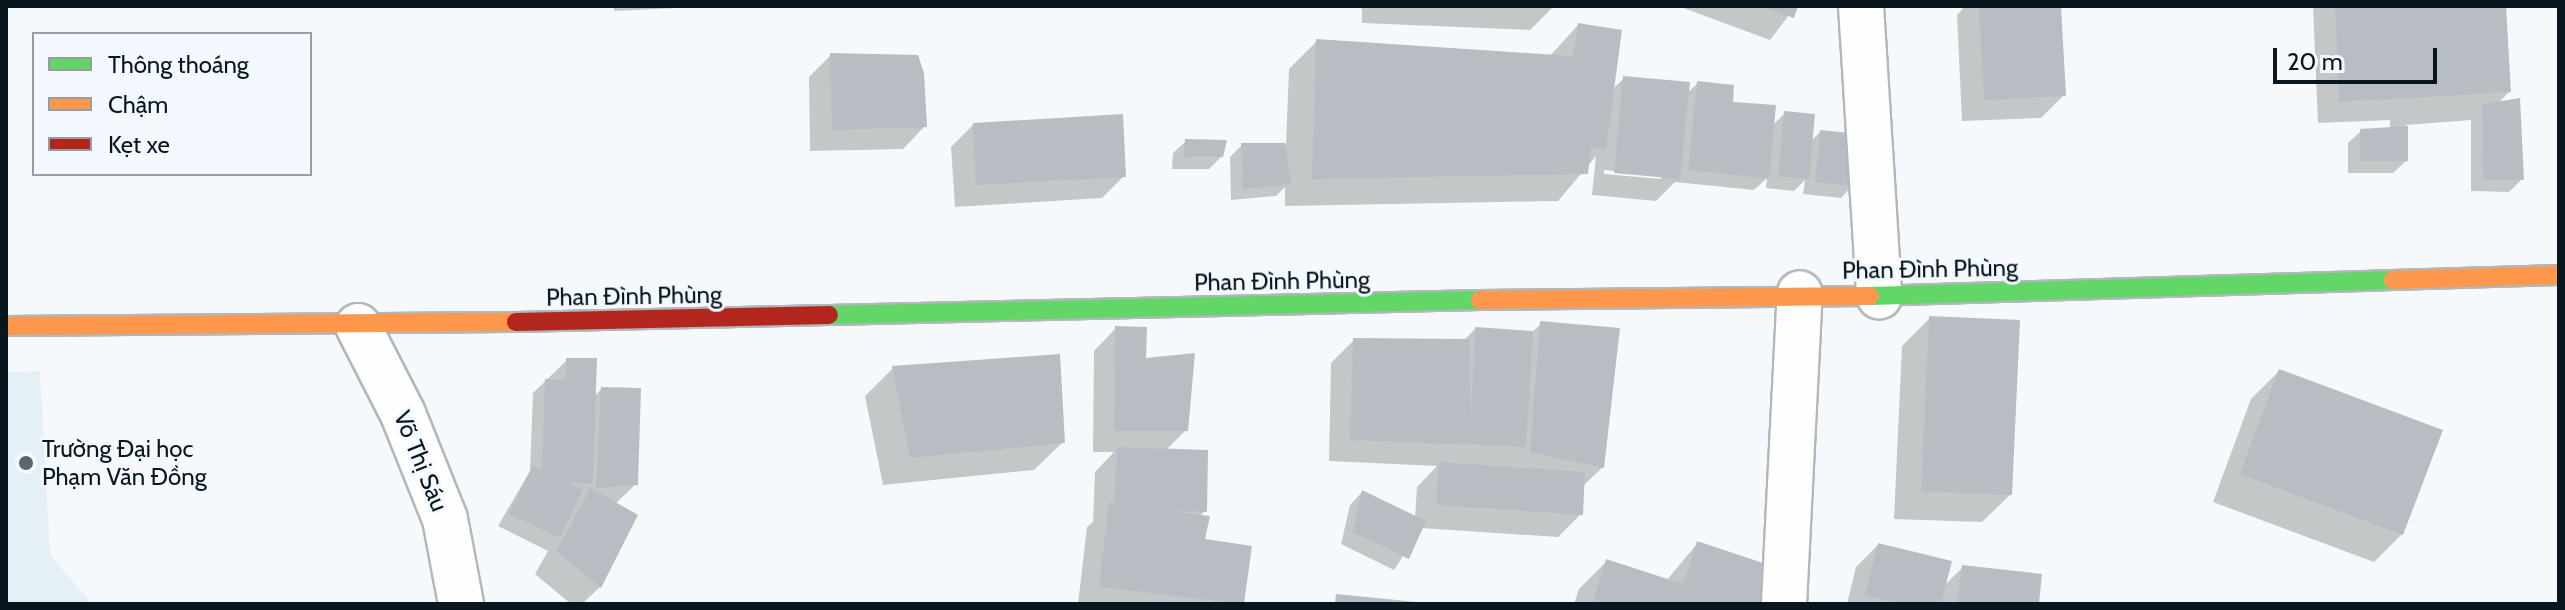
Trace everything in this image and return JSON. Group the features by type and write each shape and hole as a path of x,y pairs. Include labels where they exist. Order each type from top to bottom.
{"street":[{"path":"1861,6 1879,296"},
{"name":"Phan Đình Phùng","path":"6,326 358,326 1800,293 1879,296 2559,275"},
{"path":"1784,604 1800,293"},
{"name":"Võ Thị Sáu","path":"358,326 403,414 445,519 461,604"}],"shaded area":[{"name":"Trường Đại học Phạm Văn Đồng","path":"40,371 50,555 92,604 6,604 6,372"}],"building":[{"path":"1761,6 1798,6 1794,18"},
{"path":"1979,6 2061,6 2066,96 1984,100"},
{"path":"2335,6 2506,6 2511,92 2339,102"},
{"path":"1578,23 1622,30 1606,149 1591,147 1588,174 1312,179 1316,39 1573,56"},
{"path":"830,53 918,55 924,73 927,127 832,130"},
{"path":"1623,76 1690,82 1680,179 1614,173"},
{"path":"1697,81 1734,85 1733,102 1776,105 1769,179 1688,170"},
{"path":"2520,98 2524,180 2483,180 2482,104"},
{"path":"1784,111 1815,114 1809,179 1778,176"},
{"path":"1123,114 1126,177 976,185 973,123"},
{"path":"2408,126 2408,161 2360,161 2360,129"},
{"path":"1820,130 1860,134 1855,186 1815,182"},
{"path":"1185,139 1227,140 1223,157 1184,157"},
{"path":"1241,143 1285,143 1291,184 1243,189"},
{"path":"1929,316 2020,320 2012,495 1921,492"},
{"path":"1540,321 1620,328 1604,468 1530,452"},
{"path":"1115,326 1147,327 1146,358 1195,353 1188,431 1114,431"},
{"path":"1475,327 1533,331 1526,447 1350,440 1353,338 1470,339 1471,420"},
{"path":"1060,354 1065,443 910,458 892,366"},
{"path":"566,358 597,358 593,483 569,483 583,489 560,538 509,514 533,465 542,470 545,379 566,379"},
{"path":"2279,369 2443,430 2403,535 2240,474"},
{"path":"601,387 641,388 638,485 596,488"},
{"path":"1117,447 1208,450 1207,512 1168,511 1210,516 1205,539 1252,546 1244,604 1099,587 1109,502 1114,503"},
{"path":"1439,462 1585,472 1583,515 1436,505"},
{"path":"591,488 638,515 601,588 556,551"},
{"path":"1362,490 1426,521 1409,559 1353,532"},
{"path":"1697,541 1772,566 1759,604 1592,604 1606,559 1683,584"},
{"path":"1878,543 1952,561 1941,604 1901,604 1865,595"},
{"path":"1962,565 2042,574 2039,604 1957,604"},
{"path":"1336,594 1417,602 1417,604 1335,604"}],"traffic: fast":[{"path":"1870,296 2393,280"},
{"path":"829,315 1480,300"}],"traffic: slow":[{"path":"2393,280 2559,275"},
{"path":"1480,300 1870,296"},
{"path":"6,326 516,322"}],"traffic: jam":[{"path":"516,322 829,315"}],"place":[{"name":"Trường Đại học Phạm Văn Đồng","path":"26,463"}]}
